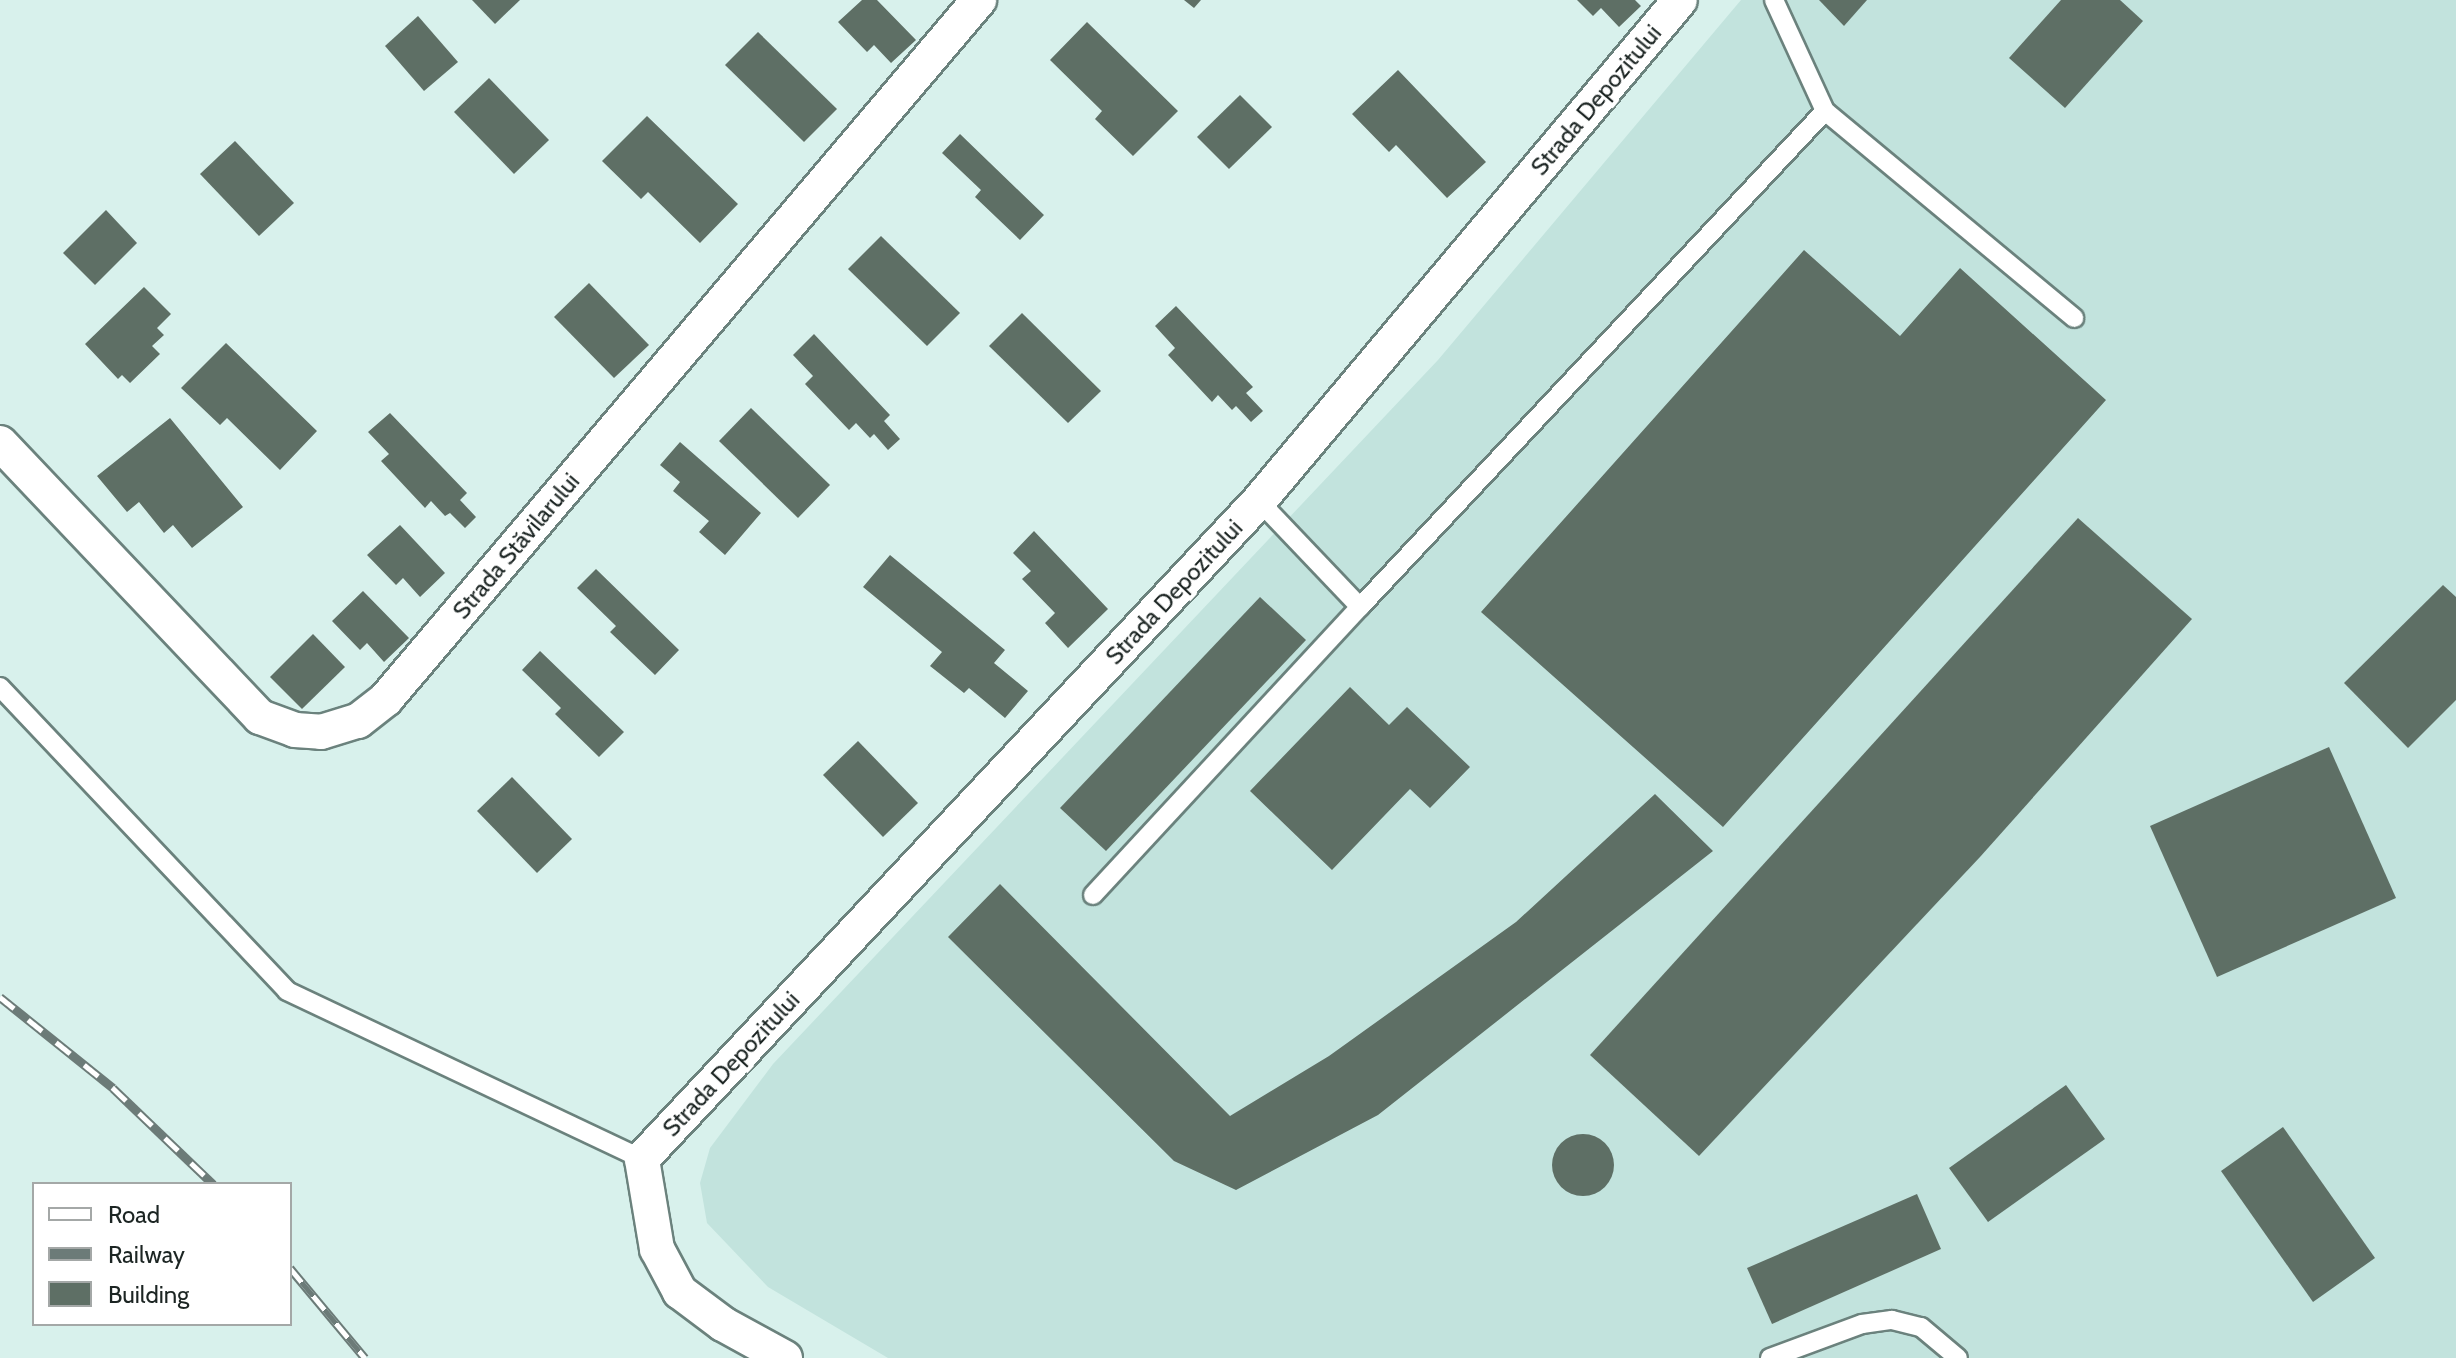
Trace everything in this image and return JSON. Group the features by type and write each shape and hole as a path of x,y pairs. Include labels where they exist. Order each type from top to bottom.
{"street":[{"name":"Strada Stăvilarului","path":"0,443 260,717 295,730 321,732 358,721 386,699 979,0"},
{"name":"Strada Depozitului","path":"642,1159 1259,501 1680,0"},
{"path":"642,1159 657,1249 680,1292 723,1324 785,1358"}],"lane":[{"path":"1774,0 1825,111 2074,318"},
{"path":"1093,895 1825,111"},
{"path":"1259,501 1360,607"},
{"path":"0,687 287,991 642,1159"},
{"path":"1770,1358 1862,1324 1892,1320 1921,1327 1958,1358"}],"shaded area":[{"path":"1741,0 2456,0 2456,1358 888,1358 768,1287 707,1223 700,1183 710,1148 773,1064 1438,360"}],"building":[{"path":"472,0 520,0 495,24"},
{"path":"862,0 877,0 916,40 891,63 874,45 867,52 838,22"},
{"path":"1184,0 1201,0 1194,8"},
{"path":"1577,0 1635,0 1641,6 1619,27 1601,8 1593,16"},
{"path":"1819,0 1867,0 1844,26"},
{"path":"2061,0 2120,0 2143,21 2065,108 2009,58"},
{"path":"418,16 458,62 424,91 385,46"},
{"path":"1087,22 1178,111 1133,156 1095,119 1102,111 1050,60"},
{"path":"758,32 837,109 804,142 725,65"},
{"path":"1398,70 1486,162 1447,198 1396,145 1389,152 1352,114"},
{"path":"489,78 549,140 514,174 454,112"},
{"path":"1240,95 1272,127 1229,169 1197,137"},
{"path":"647,116 738,204 700,243 648,192 641,199 602,161"},
{"path":"960,134 1044,215 1020,240 975,197 981,190 942,153"},
{"path":"235,141 294,203 259,236 200,174"},
{"path":"106,210 137,243 95,285 63,253"},
{"path":"881,236 960,313 927,346 848,269"},
{"path":"1804,250 1900,336 1960,268 2106,400 1723,827 1481,612"},
{"path":"589,283 649,345 614,378 554,317"},
{"path":"144,287 171,314 157,328 164,335 152,346 160,354 130,383 122,375 118,379 85,344"},
{"path":"1176,306 1253,387 1246,393 1263,411 1251,422 1236,406 1232,410 1218,395 1212,402 1168,355 1175,348 1155,326"},
{"path":"1022,313 1101,391 1068,423 989,346"},
{"path":"814,334 890,415 884,421 900,439 888,450 874,434 870,438 856,423 849,430 805,384 813,376 793,355"},
{"path":"226,343 317,431 280,470 227,418 220,425 181,388"},
{"path":"751,408 830,485 798,518 719,441"},
{"path":"390,413 467,493 460,500 476,517 465,528 450,513 445,516 431,501 425,508 381,461 389,454 368,432"},
{"path":"170,418 243,507 192,548 173,525 164,533 139,502 127,512 97,476"},
{"path":"680,442 761,513 725,555 699,532 709,521 673,491 680,482 660,465"},
{"path":"2078,518 2192,619 1980,857 1699,1156 1590,1055"},
{"path":"400,525 445,573 420,597 403,578 396,585 367,555"},
{"path":"1034,531 1108,609 1068,648 1045,623 1055,613 1022,579 1031,571 1013,553"},
{"path":"890,555 1005,650 994,663 1028,691 1005,718 969,688 964,693 930,666 942,652 863,587"},
{"path":"596,569 679,650 655,675 610,632 616,626 577,588"},
{"path":"2443,585 2456,597 2456,700 2408,748 2344,683"},
{"path":"363,591 409,638 384,662 367,643 360,650 332,621"},
{"path":"1260,597 1306,640 1106,851 1060,808"},
{"path":"313,634 345,667 302,709 270,677"},
{"path":"540,651 624,732 599,757 555,714 561,708 522,670"},
{"path":"1350,687 1389,725 1407,707 1470,767 1430,808 1410,789 1332,870 1250,791"},
{"path":"858,741 918,803 883,837 823,775"},
{"path":"2329,747 2396,898 2217,977 2150,826"},
{"path":"512,777 572,839 537,873 477,811"},
{"path":"1655,794 1713,851 1378,1115 1236,1190 1174,1161 948,937 1000,884 1230,1116 1329,1056 1516,922"},
{"path":"2066,1085 2105,1139 1988,1222 1949,1168"},
{"path":"2283,1127 2375,1258 2313,1302 2221,1171"},
{"path":"1583,1134 1595,1136 1605,1143 1612,1153 1612,1177 1605,1187 1595,1194 1583,1196 1571,1194 1561,1187 1554,1177 1552,1165 1554,1153 1561,1143 1571,1136"},
{"path":"1917,1194 1941,1249 1772,1324 1747,1268"}],"railway":[{"path":"0,997 113,1088 211,1182"},
{"path":"292,1270 365,1358"}]}
